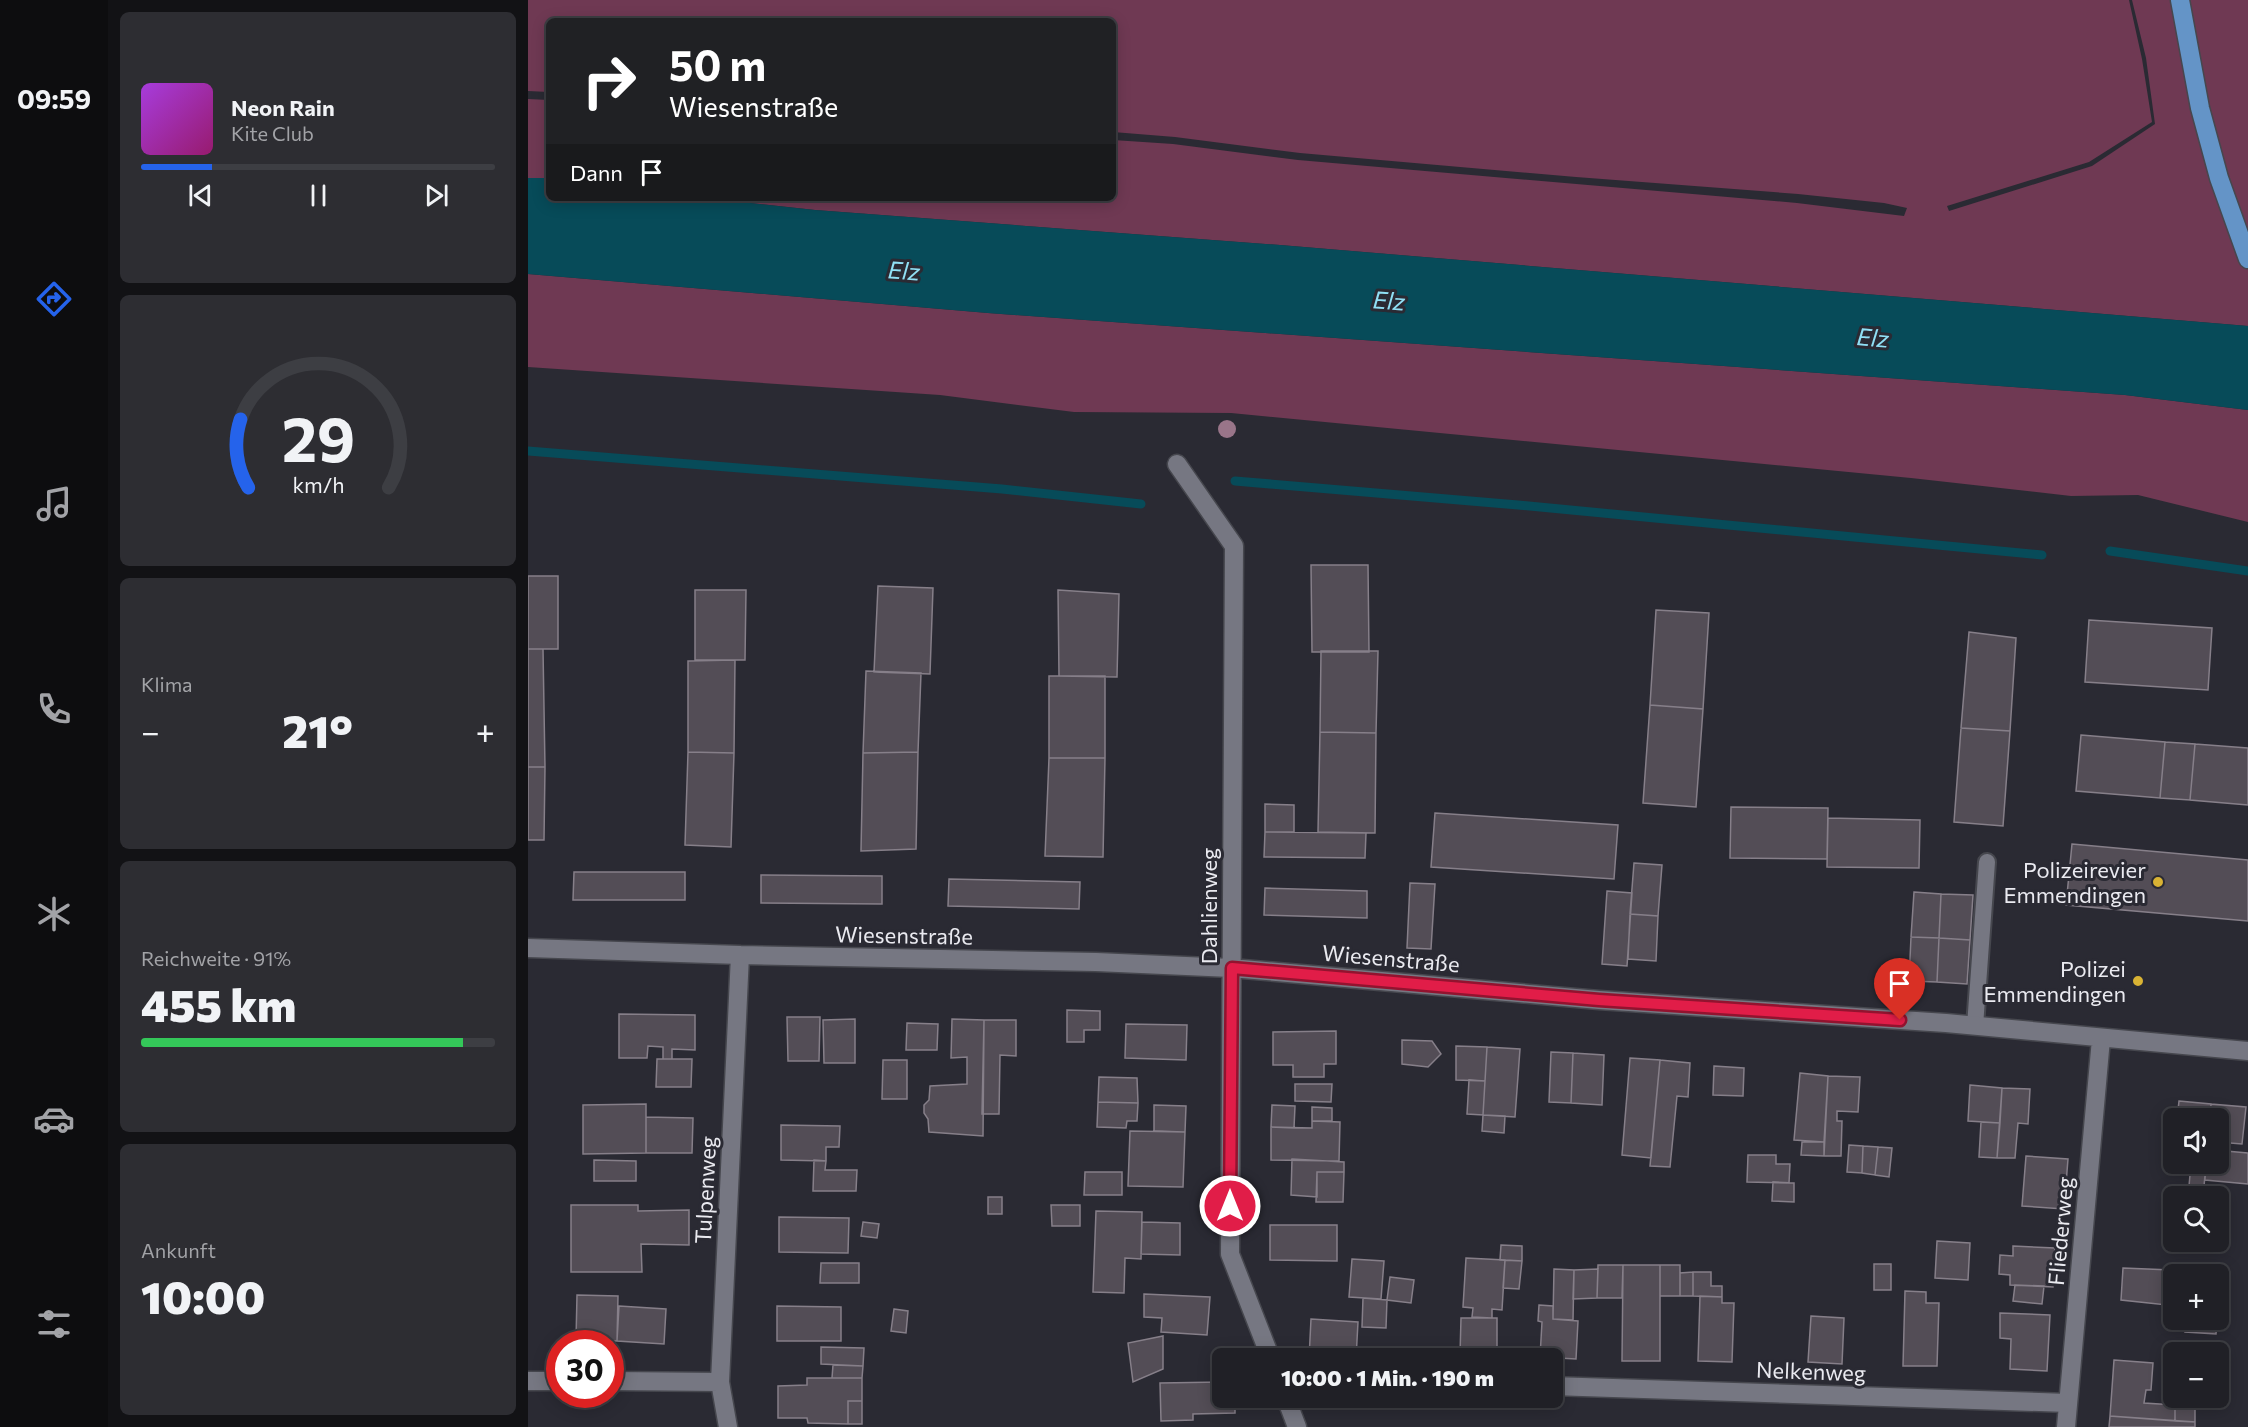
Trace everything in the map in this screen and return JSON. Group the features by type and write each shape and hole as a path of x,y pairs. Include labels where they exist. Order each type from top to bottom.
{"main road":[{"path":"2180,0 2200,108 2226,200 2248,260"}],"street":[{"name":"Dahlienweg","path":"1178,464 1234,546 1230,1254 1267,1348"},
{"name":"Wiesenstraße","path":"528,948 1096,962 1232,968 1599,1000 1975,1026 2248,1052"},
{"name":"Tulpenweg","path":"728,1427 720,1382 740,955"},
{"name":"Fliederweg","path":"2066,1427 2101,1039"},
{"path":"528,1381 546,1381"},
{"path":"624,1381 720,1382"},
{"name":"Nelkenweg","path":"1563,1386 2068,1403"},
{"path":"1290,1408 1297,1427"}],"lane":[{"path":"1975,1026 1987,862"}],"shaded area":[{"path":"528,0 2129,0 2142,59 2152,122 2089,162 1947,206 1949,211 2092,166 2155,124 2146,58 2132,0 2248,0 2248,326 1280,245 815,210 732,201 1116,201 1116,140 1173,144 1298,160 1797,203 1904,216 1907,208 1884,203 1798,194 1300,153 1175,137 1116,132 1116,18 546,18 546,92 528,91"},
{"path":"528,99 546,100 546,178 528,178"},
{"path":"528,274 988,313 2125,395 2248,410 2248,522 2138,495 2071,496 1911,478 1231,413 1074,412 940,395 528,367"}],"water":[{"name":"Elz","path":"528,178 546,178 546,201 732,201 815,210 1280,245 2248,326 2248,410 2125,395 988,313 528,274"}],"building":[{"path":"1311,565 1368,565 1369,652 1312,652"},
{"path":"528,576 558,576 558,649 528,649"},
{"path":"878,586 933,588 930,674 874,672"},
{"path":"695,590 746,590 745,660 695,660"},
{"path":"1058,590 1119,594 1117,677 1059,676"},
{"path":"1656,610 1709,613 1703,709 1650,705"},
{"path":"2089,620 2212,628 2208,690 2085,682"},
{"path":"1969,632 2016,638 2010,731 1961,728"},
{"path":"528,649 543,649 545,767 528,767"},
{"path":"1321,651 1378,651 1376,733 1320,732"},
{"path":"735,660 734,753 688,752 688,661"},
{"path":"866,671 921,673 918,752 863,753"},
{"path":"1049,676 1105,676 1105,758 1049,758"},
{"path":"1650,705 1703,709 1696,807 1643,803"},
{"path":"1961,728 2010,731 2003,826 1954,822"},
{"path":"1320,732 1376,733 1375,833 1318,832"},
{"path":"2081,735 2165,742 2160,798 2076,791"},
{"path":"2165,742 2195,744 2190,800 2160,798"},
{"path":"2195,744 2248,748 2248,805 2190,800"},
{"path":"688,752 734,753 731,847 685,845"},
{"path":"918,752 916,849 861,851 863,753"},
{"path":"1049,758 1105,758 1103,857 1045,856"},
{"path":"528,767 545,767 544,840 528,840"},
{"path":"1265,804 1294,805 1294,832 1265,832"},
{"path":"1731,807 1828,808 1827,859 1730,858"},
{"path":"1435,813 1618,825 1614,879 1431,867"},
{"path":"1828,818 1920,820 1919,868 1827,867"},
{"path":"1265,832 1366,833 1365,858 1264,857"},
{"name":"Polizeirevier Emmendingen","path":"2072,844 2248,860 2248,921 2066,905"},
{"path":"1634,863 1662,865 1658,916 1630,914"},
{"path":"574,872 685,872 685,900 573,900"},
{"path":"761,875 882,876 882,904 761,903"},
{"path":"949,879 1080,882 1079,909 948,906"},
{"path":"1410,883 1435,884 1431,949 1407,948"},
{"path":"1265,888 1367,891 1367,918 1264,915"},
{"path":"1607,891 1632,893 1627,966 1602,964"},
{"path":"1914,892 1941,894 1939,938 1911,937"},
{"path":"1941,894 1973,895 1970,940 1939,938"},
{"path":"1630,914 1658,916 1656,961 1628,959"},
{"path":"1911,937 1939,938 1937,982 1909,981"},
{"path":"1939,938 1970,940 1967,984 1937,982"},
{"path":"1067,1010 1100,1011 1100,1030 1084,1030 1084,1042 1067,1042"},
{"path":"619,1014 695,1015 695,1050 672,1049 672,1059 663,1059 663,1047 648,1046 647,1058 619,1058"},
{"path":"787,1017 820,1017 819,1061 788,1061"},
{"path":"855,1019 855,1063 824,1063 823,1020"},
{"path":"952,1019 984,1020 983,1136 929,1132 924,1105 929,1100 930,1086 967,1084 967,1057 951,1058"},
{"path":"984,1020 1016,1020 1016,1056 1000,1055 999,1114 982,1114"},
{"path":"907,1023 938,1024 937,1050 906,1050"},
{"path":"1126,1024 1187,1025 1186,1060 1125,1058"},
{"path":"1336,1031 1336,1064 1324,1064 1324,1077 1293,1077 1293,1065 1273,1065 1273,1032"},
{"path":"1402,1040 1432,1041 1441,1054 1428,1067 1402,1064"},
{"path":"1456,1046 1487,1047 1485,1081 1456,1080"},
{"path":"1487,1047 1520,1049 1515,1117 1483,1115"},
{"path":"1551,1052 1573,1053 1571,1103 1549,1102"},
{"path":"1573,1053 1604,1055 1602,1105 1571,1103"},
{"path":"1630,1058 1660,1060 1651,1158 1622,1155"},
{"path":"657,1059 692,1059 691,1087 656,1087"},
{"path":"883,1060 907,1060 907,1099 882,1099"},
{"path":"1660,1060 1690,1063 1688,1097 1677,1096 1670,1167 1650,1166"},
{"path":"1714,1066 1744,1068 1743,1096 1713,1095"},
{"path":"1800,1073 1828,1076 1824,1142 1794,1140"},
{"path":"1828,1076 1860,1077 1858,1112 1837,1111 1837,1121 1842,1121 1841,1156 1824,1156"},
{"path":"1099,1077 1137,1078 1138,1103 1098,1102"},
{"path":"1469,1080 1485,1081 1483,1115 1467,1114"},
{"path":"1295,1084 1332,1084 1331,1102 1295,1101"},
{"path":"1970,1085 2002,1088 2000,1123 1968,1121"},
{"path":"2002,1088 2030,1089 2028,1124 2018,1123 2015,1158 1997,1158"},
{"path":"2179,1101 2211,1104 2211,1108 2178,1108"},
{"path":"1098,1102 1138,1103 1137,1121 1127,1121 1126,1128 1097,1127"},
{"path":"646,1104 646,1153 583,1154 583,1105"},
{"path":"2211,1104 2246,1107 2242,1144 2229,1143 2229,1108 2211,1108"},
{"path":"1154,1105 1186,1106 1185,1132 1154,1131"},
{"path":"1272,1105 1295,1106 1294,1128 1271,1127"},
{"path":"1312,1107 1332,1108 1332,1121 1312,1121"},
{"path":"1483,1115 1505,1116 1504,1133 1482,1131"},
{"path":"646,1117 693,1118 692,1153 646,1153"},
{"path":"1312,1121 1340,1122 1339,1161 1271,1160 1271,1127 1312,1128"},
{"path":"1981,1122 2000,1123 1997,1158 1979,1157"},
{"path":"781,1125 840,1126 839,1147 826,1147 826,1161 781,1160"},
{"path":"1130,1131 1185,1132 1183,1187 1128,1186"},
{"path":"1802,1142 1824,1142 1824,1156 1801,1155"},
{"path":"1849,1145 1863,1146 1862,1173 1847,1172"},
{"path":"1863,1146 1878,1147 1875,1175 1862,1173"},
{"path":"1878,1147 1892,1148 1889,1177 1875,1175"},
{"path":"2229,1151 2248,1153 2248,1184 2205,1180 2205,1174 2229,1174"},
{"path":"1748,1155 1776,1155 1776,1164 1790,1164 1789,1183 1747,1182"},
{"path":"2026,1156 2068,1159 2064,1209 2022,1206"},
{"path":"1292,1159 1344,1162 1344,1172 1317,1172 1317,1197 1291,1195"},
{"path":"594,1160 636,1161 636,1181 594,1181"},
{"path":"814,1160 826,1161 825,1170 857,1170 856,1191 813,1191"},
{"path":"1085,1172 1122,1172 1122,1195 1084,1195"},
{"path":"1317,1172 1344,1172 1343,1202 1316,1202"},
{"path":"2190,1174 2205,1174 2204,1186 2189,1186"},
{"path":"1773,1182 1794,1183 1794,1202 1772,1201"},
{"path":"988,1197 1002,1197 1002,1214 988,1214"},
{"path":"571,1205 638,1205 638,1211 689,1210 689,1245 641,1244 642,1272 571,1272"},
{"path":"1051,1205 1080,1205 1080,1226 1052,1226"},
{"path":"1096,1211 1142,1212 1141,1259 1125,1258 1124,1293 1093,1292"},
{"path":"779,1217 849,1218 848,1253 779,1252"},
{"path":"863,1222 879,1224 877,1238 861,1236"},
{"path":"1142,1222 1180,1223 1180,1255 1141,1254"},
{"path":"1270,1225 1337,1225 1337,1261 1270,1260"},
{"path":"1937,1241 1970,1243 1968,1280 1935,1278"},
{"path":"1501,1245 1522,1246 1522,1261 1500,1260"},
{"path":"2013,1246 2055,1248 2053,1287 2010,1285 2010,1275 1999,1274 2000,1255 2013,1256"},
{"path":"1466,1258 1505,1260 1502,1310 1492,1309 1492,1318 1472,1317 1473,1308 1463,1307"},
{"path":"1352,1259 1384,1261 1381,1299 1349,1297"},
{"path":"1505,1260 1522,1261 1519,1289 1503,1288"},
{"path":"821,1263 859,1263 859,1283 820,1283"},
{"path":"1874,1264 1891,1264 1891,1290 1874,1290"},
{"path":"1598,1265 1623,1265 1622,1298 1597,1298"},
{"path":"1623,1265 1660,1265 1660,1361 1622,1361"},
{"path":"1660,1265 1680,1265 1680,1296 1660,1296"},
{"path":"2123,1268 2163,1270 2163,1305 2121,1300"},
{"path":"1554,1269 1574,1270 1573,1320 1553,1319"},
{"path":"1598,1269 1597,1298 1573,1299 1574,1270"},
{"path":"1693,1272 1693,1296 1680,1296 1680,1273"},
{"path":"1693,1272 1711,1272 1711,1286 1722,1286 1722,1297 1693,1296"},
{"path":"1390,1277 1414,1280 1411,1303 1387,1300"},
{"path":"2015,1285 2044,1286 2042,1304 2013,1301"},
{"path":"1905,1291 1926,1292 1926,1303 1939,1303 1937,1366 1903,1366"},
{"path":"1144,1294 1210,1297 1207,1335 1161,1332 1162,1318 1144,1317"},
{"path":"577,1295 618,1296 617,1330 576,1330"},
{"path":"1700,1296 1722,1297 1722,1303 1734,1303 1732,1362 1698,1361"},
{"path":"1363,1298 1387,1300 1386,1328 1362,1327"},
{"path":"1539,1305 1553,1306 1553,1319 1578,1321 1576,1359 1563,1358 1563,1348 1541,1348 1542,1322 1538,1321"},
{"path":"619,1306 666,1309 664,1344 624,1341 624,1330 618,1330"},
{"path":"777,1306 841,1307 841,1341 777,1341"},
{"path":"894,1309 908,1311 906,1333 891,1331"},
{"path":"2000,1313 2050,1315 2047,1371 2010,1369 2011,1339 2000,1338"},
{"path":"1811,1316 1844,1318 1842,1364 1808,1362"},
{"path":"1461,1318 1497,1318 1497,1348 1460,1348"},
{"path":"1311,1319 1358,1322 1357,1348 1310,1348"},
{"path":"2185,1330 2216,1330 2216,1334 2185,1332"},
{"path":"1163,1336 1163,1369 1133,1382 1128,1343"},
{"path":"821,1347 864,1348 863,1366 821,1364"},
{"path":"2114,1360 2153,1363 2151,1390 2146,1390 2144,1403 2163,1404 2163,1408 2175,1408 2175,1421 2110,1416"},
{"path":"833,1365 863,1366 862,1378 832,1378"},
{"path":"807,1378 862,1378 862,1401 848,1401 848,1424 808,1423 807,1418 778,1418 778,1386 807,1385"},
{"path":"1212,1382 1212,1408 1235,1408 1235,1413 1193,1414 1193,1420 1161,1421 1160,1383"},
{"path":"848,1401 862,1401 862,1424 848,1424"},
{"path":"2175,1408 2195,1408 2195,1422 2175,1421"},
{"path":"2110,1416 2195,1422 2195,1427 2109,1427"}],"waterway":[{"path":"528,451 1002,489 1141,504"},
{"path":"1235,481 1518,505 2042,555"},
{"path":"2110,551 2248,571"}],"place":[{"name":"Polizeirevier Emmendingen","path":"2158,882"},
{"name":"Polizei Emmendingen","path":"2138,981"}],"route":[{"path":"1230,1206 1232,968 1599,1000 1900,1020"}]}
